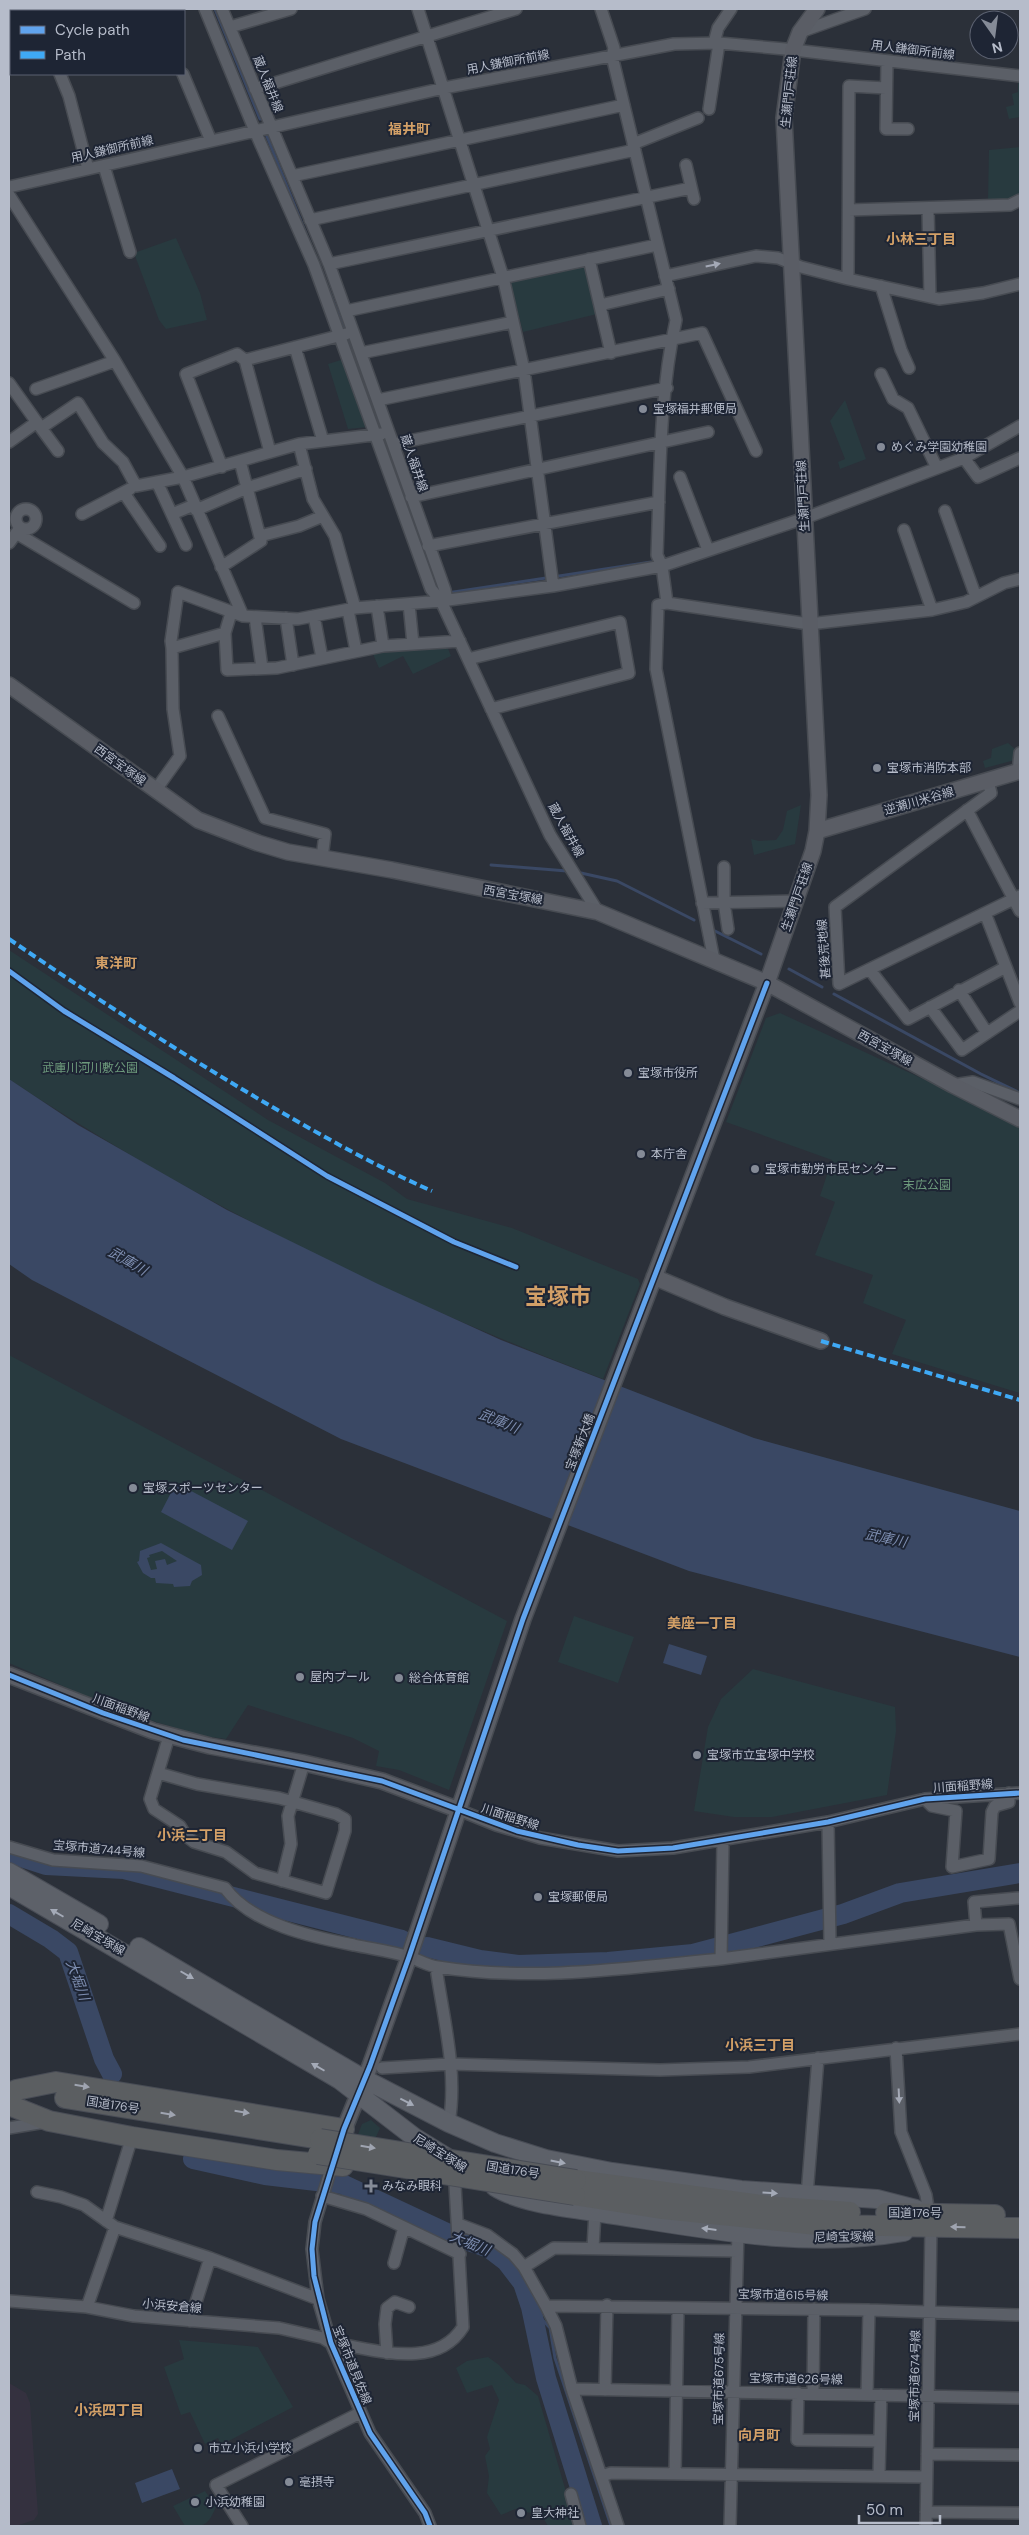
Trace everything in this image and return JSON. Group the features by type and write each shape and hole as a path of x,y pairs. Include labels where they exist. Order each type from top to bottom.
{"highway":[{"path":"11,2096 56,2082 344,2129"},
{"name":"国道176号","path":"11,2096 325,2159 576,2188 663,2209 817,2225 1020,2216"},
{"path":"11,2096 49,2121 132,2137 277,2160 325,2159 455,2185 502,2192"},
{"name":"国道176号","path":"931,2220 1020,2228"}],"main road":[{"name":"生瀬門戸荘線","path":"652,1281 768,983 813,851 817,831 819,795 784,118 793,50 800,32 817,9"},
{"name":"西宮宝塚線","path":"9,685 198,820 258,844 288,852 598,912 768,983 953,1085 1020,1119"},
{"name":"逆瀬川米谷線","path":"817,831 1019,771"},
{"path":"652,1281 821,1341"},
{"name":"宝塚新大橋","path":"325,2159 344,2129 361,2086 409,1957 528,1606 652,1281"},
{"name":"川面稲野線","path":"9,1675 86,1706 169,1736 210,1746 304,1763 403,1787 459,1810"},
{"name":"尼崎宝塚線","path":"9,1872 361,2086 414,2137 502,2192 539,2202 595,2212 795,2238 876,2237 931,2220"},
{"name":"尼崎宝塚線","path":"9,1886 340,2080 361,2086 495,2144 546,2159 612,2172 741,2190 877,2199 931,2220"}],"street":[{"path":"205,9 255,131 314,265 347,334 376,435 431,589 444,596"},
{"name":"蔵人福井線","path":"222,9 329,264 346,311 347,334 361,353 394,444 460,641 550,835 598,912"},
{"path":"230,27 291,9"},
{"path":"418,9 503,277 524,370 554,586"},
{"path":"255,89 427,36 495,12 516,9"},
{"path":"601,9 614,48 612,56 676,320 671,341 662,441 656,555 662,566 667,603"},
{"path":"709,109 718,28 731,9"},
{"path":"800,32 865,9"},
{"name":"用人鎌御所前線","path":"9,187 444,88 674,44 716,43 793,50 1020,76"},
{"path":"887,61 886,129 908,129"},
{"path":"60,75 69,96 88,169"},
{"path":"183,75 211,141"},
{"path":"848,279 849,86 886,88"},
{"path":"292,176 624,105"},
{"path":"310,220 634,147 698,118"},
{"path":"686,165 694,199"},
{"path":"104,166 130,252"},
{"path":"329,264 691,188"},
{"path":"9,196 115,361 183,477 221,567 237,614"},
{"path":"849,210 1010,205 1020,200"},
{"path":"928,208 930,297"},
{"path":"346,311 657,245"},
{"path":"665,276 756,256 778,258 791,264 848,279 938,299 983,293 1020,284"},
{"path":"589,259 611,353"},
{"path":"881,286 901,350 909,368"},
{"path":"600,305 668,290"},
{"path":"361,353 513,322"},
{"path":"378,400 671,341 702,333 756,451"},
{"path":"245,360 347,334"},
{"path":"295,347 323,441"},
{"path":"222,467 186,374 237,354 245,360 270,452"},
{"path":"36,389 115,361"},
{"path":"881,374 893,399 908,408 938,468"},
{"path":"9,383 58,451"},
{"path":"394,444 667,388"},
{"path":"9,442 78,403 103,443 123,462 136,486"},
{"path":"155,790 180,756 173,709 171,641 178,592 237,614 255,617 298,619 351,609 409,604 444,596 554,586 662,566 805,518 964,458 1020,426"},
{"path":"411,496 708,432"},
{"path":"82,514 136,486 222,467 299,444 389,433"},
{"path":"299,444 313,499 335,536 351,609 356,651"},
{"path":"964,458 978,477 1020,458"},
{"path":"221,567 261,541 240,461"},
{"path":"172,514 195,508 247,488 306,469"},
{"path":"680,477 708,550"},
{"path":"156,482 186,545"},
{"path":"124,493 160,546"},
{"path":"428,546 659,502"},
{"path":"945,511 976,597"},
{"path":"260,536 298,526 323,516"},
{"path":"9,543 18,530 134,603"},
{"path":"904,530 932,610"},
{"path":"714,960 656,669 658,606 667,603 809,624 932,610 966,602 1020,578"},
{"path":"409,604 413,644"},
{"path":"377,606 383,646"},
{"path":"237,614 225,633 227,670 293,664 383,646 460,641"},
{"path":"314,616 322,658"},
{"path":"255,617 262,668"},
{"path":"286,618 293,664"},
{"path":"468,659 620,622 629,673 492,709"},
{"path":"172,648 225,633"},
{"path":"218,716 265,818 325,834 322,858"},
{"path":"1019,771 1020,753"},
{"path":"988,781 990,793 967,810 1018,897 1020,911"},
{"name":"甚後荒地線","path":"967,810 834,907 839,984 1018,897"},
{"path":"724,867 724,902 728,929"},
{"path":"702,903 795,901"},
{"path":"985,912 1020,1003"},
{"path":"870,970 908,1019 959,990 1006,967"},
{"path":"959,990 987,1033"},
{"path":"930,1007 962,1050 1020,1011"},
{"path":"953,1085 973,1082 1020,1099"},
{"path":"158,1773 197,1784 292,1802 341,1816 345,1819 346,1831 326,1893 249,1870 226,1852 194,1842 186,1836 180,1826 154,1809 150,1799 169,1736"},
{"path":"282,1881 291,1844 287,1823 304,1763"},
{"path":"925,1799 932,1806 956,1811 952,1867 989,1859 992,1812 995,1806 1009,1802 1015,1793"},
{"name":"川面稲野線","path":"459,1810 496,1825 540,1838 618,1851 672,1848 723,1840 828,1822 925,1799 1015,1793"},
{"path":"828,1822 830,1944"},
{"path":"721,1959 723,1840"},
{"name":"宝塚市道744号線","path":"9,1847 53,1860 142,1866 226,1888 231,1896 276,1924 322,1939 409,1957 436,1967 535,1972 642,1966 721,1959 976,1925 1009,1924 1020,1979"},
{"path":"976,1925 974,1902 1018,1898"},
{"path":"436,1967 450,2064 452,2105 448,2123"},
{"path":"382,2068 450,2064 660,2070 749,2067 1020,2034"},
{"name":"宝塚市道674号線","path":"896,2048 902,2132 926,2195 931,2220 926,2526"},
{"path":"807,2195 818,2058"},
{"path":"9,2128 49,2121"},
{"path":"87,2307 111,2224 132,2137"},
{"name":"宝塚市道見佐線","path":"325,2159 324,2192 315,2222 312,2249 318,2299 331,2343 360,2413 370,2433 426,2512 430,2526"},
{"name":"小浜安倉線","path":"9,2301 87,2307 134,2316 279,2328 323,2338 331,2343 387,2353 426,2352 442,2346 459,2334 464,2322 455,2185"},
{"path":"37,2192 61,2196 84,2205 111,2224 210,2258 318,2299"},
{"path":"324,2192 460,2250"},
{"path":"593,2248 595,2212"},
{"path":"394,2263 404,2227"},
{"path":"458,2227 488,2236 513,2254 524,2267 546,2306 556,2326 572,2390 618,2526"},
{"name":"宝塚市道675号線","path":"730,2526 734,2308 738,2232"},
{"path":"524,2267 554,2248 737,2251"},
{"path":"190,2321 210,2258"},
{"path":"387,2353 385,2324 387,2308 395,2302 409,2307"},
{"path":"605,2390 607,2305"},
{"name":"宝塚市道615号線","path":"546,2306 607,2305 1020,2315"},
{"path":"675,2474 678,2308"},
{"path":"813,2393 814,2309"},
{"path":"867,2395 869,2310"},
{"name":"宝塚市道626号線","path":"572,2390 733,2391 1020,2398"},
{"path":"798,2393 797,2440 879,2441"},
{"path":"879,2475 881,2395"},
{"path":"242,2526 216,2485 360,2413"},
{"path":"927,2454 1020,2455"},
{"path":"602,2476 612,2473 926,2477"},
{"path":"571,2494 580,2526"},
{"path":"926,2512 1020,2513"}],"shaded area":[{"path":"9,2383 26,2393 30,2403 38,2514 34,2520 16,2526 9,2526"}],"green space":[{"path":"1018,82 1020,82 1020,117 1009,119 1006,107 1014,105 1012,94 1018,92"},
{"path":"1020,147 1020,195 1008,201 988,201 989,150"},
{"path":"176,238 200,293 207,320 166,329 159,320 134,253"},
{"path":"586,263 597,314 523,332 510,282"},
{"path":"344,359 368,427 348,429 328,364"},
{"path":"845,400 866,459 840,469 838,462 845,459 830,421"},
{"path":"447,646 451,656 413,674 403,656 379,668 373,654"},
{"path":"1008,743 1016,750 1015,760 985,768 983,761 991,758 992,749"},
{"path":"801,805 795,844 754,855 751,839 759,841 776,840 783,830 787,811"},
{"name":"武庫川河川敷公園","path":"9,950 268,1120 385,1183 407,1199 512,1228 638,1279 640,1284 603,1379 448,1316 297,1246 151,1167 9,1079"},
{"name":"末広公園","path":"780,1013 934,1084 1020,1128 1020,1393 892,1354 906,1320 863,1303 873,1275 815,1255 835,1202 820,1196 832,1160 726,1122 766,1018"},
{"name":"宝塚スポーツセンター","path":"9,1355 507,1621 449,1790 399,1770 376,1766 379,1751 353,1738 248,1705 226,1739 203,1736 105,1704 9,1663"},
{"path":"574,1616 634,1637 618,1683 558,1662"},
{"path":"753,1669 895,1707 896,1731 887,1795 772,1817 734,1817 694,1811 708,1727 721,1699"},
{"path":"371,2120 380,2128 376,2137 357,2137 362,2124"},
{"path":"179,2340 258,2347 293,2407 221,2445 218,2438 205,2444 190,2412 181,2415 164,2367 184,2359"},
{"path":"488,2357 499,2365 516,2383 525,2385 538,2396 576,2526 548,2526 542,2516 515,2509 501,2515 487,2493 489,2476 485,2456 490,2449 487,2437 499,2400 492,2385 467,2393 456,2368 467,2361"},
{"path":"205,2491 216,2507 208,2522 197,2526 185,2526 173,2506"}],"water":[{"name":"武庫川","path":"9,1079 78,1125 227,1210 378,1284 501,1340 754,1438 1020,1511 1020,1657 689,1571 341,1439 32,1280 9,1264"},
{"path":"176,1483 248,1521 232,1550 161,1512"},
{"path":"161,1543 201,1565 202,1575 192,1581 190,1586 174,1587 173,1584 156,1583 155,1578 151,1578 143,1573 137,1562 139,1561 140,1551","holes":["162,1551 177,1561 167,1565 165,1559 155,1561 157,1569 151,1570 147,1558 150,1557 149,1555"]},
{"path":"669,1644 707,1656 701,1675 663,1663"},
{"path":"172,2469 180,2489 142,2503 135,2483"}],"waterway":[{"path":"215,9 260,119"},
{"path":"266,134 345,331"},
{"path":"348,337 372,401"},
{"path":"407,500 439,591"},
{"path":"447,593 651,562"},
{"path":"491,865 567,871"},
{"path":"581,873 617,881 694,920"},
{"path":"711,929 761,954"},
{"path":"789,969 822,987"},
{"path":"834,994 981,1074 1020,1093"},
{"path":"9,1853 46,1865 124,1869 402,1940"},
{"path":"427,1947 480,1960 518,1965 608,1962 693,1954 843,1914 900,1893 1020,1873"},
{"name":"大堀川","path":"9,1914 51,1939 68,1952 104,2059 112,2074"},
{"name":"大堀川","path":"193,2159 265,2175 342,2184 449,2234 489,2248 506,2261 523,2283 531,2307 546,2378 592,2526"},
{"path":"531,2307 550,2328 555,2358 611,2526"}],"marked path":[{"path":"9,939 147,1030 252,1095 359,1155 432,1191"},
{"path":"821,1341 1020,1400"}],"cycle path":[{"path":"9,971 64,1011 174,1078 327,1176 454,1242 516,1267"},
{"path":"430,2526 425,2513 370,2433 331,2343 314,2276 312,2249 315,2222 344,2129 370,2066 409,1957 523,1619 767,983"},
{"path":"9,1675 103,1713 183,1740 382,1781 517,1831 578,1845 618,1851 673,1848 828,1822 925,1799 1020,1793"}],"place":[{"name":"宝塚福井郵便局","path":"643,409"},
{"name":"めぐみ学園幼稚園","path":"881,447"},
{"name":"宝塚市消防本部","path":"877,768"},
{"name":"宝塚市役所","path":"628,1073"},
{"name":"本庁舎","path":"641,1154"},
{"name":"宝塚市勤労市民センター","path":"755,1169"},
{"name":"宝塚スポーツセンター","path":"133,1488"},
{"name":"屋内プール","path":"300,1677"},
{"name":"総合体育館","path":"399,1678"},
{"name":"宝塚市立宝塚中学校","path":"697,1755"},
{"name":"宝塚郵便局","path":"538,1897"},
{"name":"みなみ眼科","path":"371,2186"},
{"name":"市立小浜小学校","path":"198,2448"},
{"name":"毫摂寺","path":"289,2482"},
{"name":"小浜幼稚園","path":"195,2502"},
{"name":"皇大神社","path":"521,2513"}],"district":[{"name":"福井町","path":"409,129"},
{"name":"小林三丁目","path":"921,239"},
{"name":"東洋町","path":"116,963"},
{"name":"宝塚市","path":"558,1296"},
{"name":"美座一丁目","path":"702,1623"},
{"name":"小浜二丁目","path":"192,1835"},
{"name":"小浜三丁目","path":"760,2045"},
{"name":"小浜四丁目","path":"109,2410"},
{"name":"向月町","path":"759,2435"}]}
